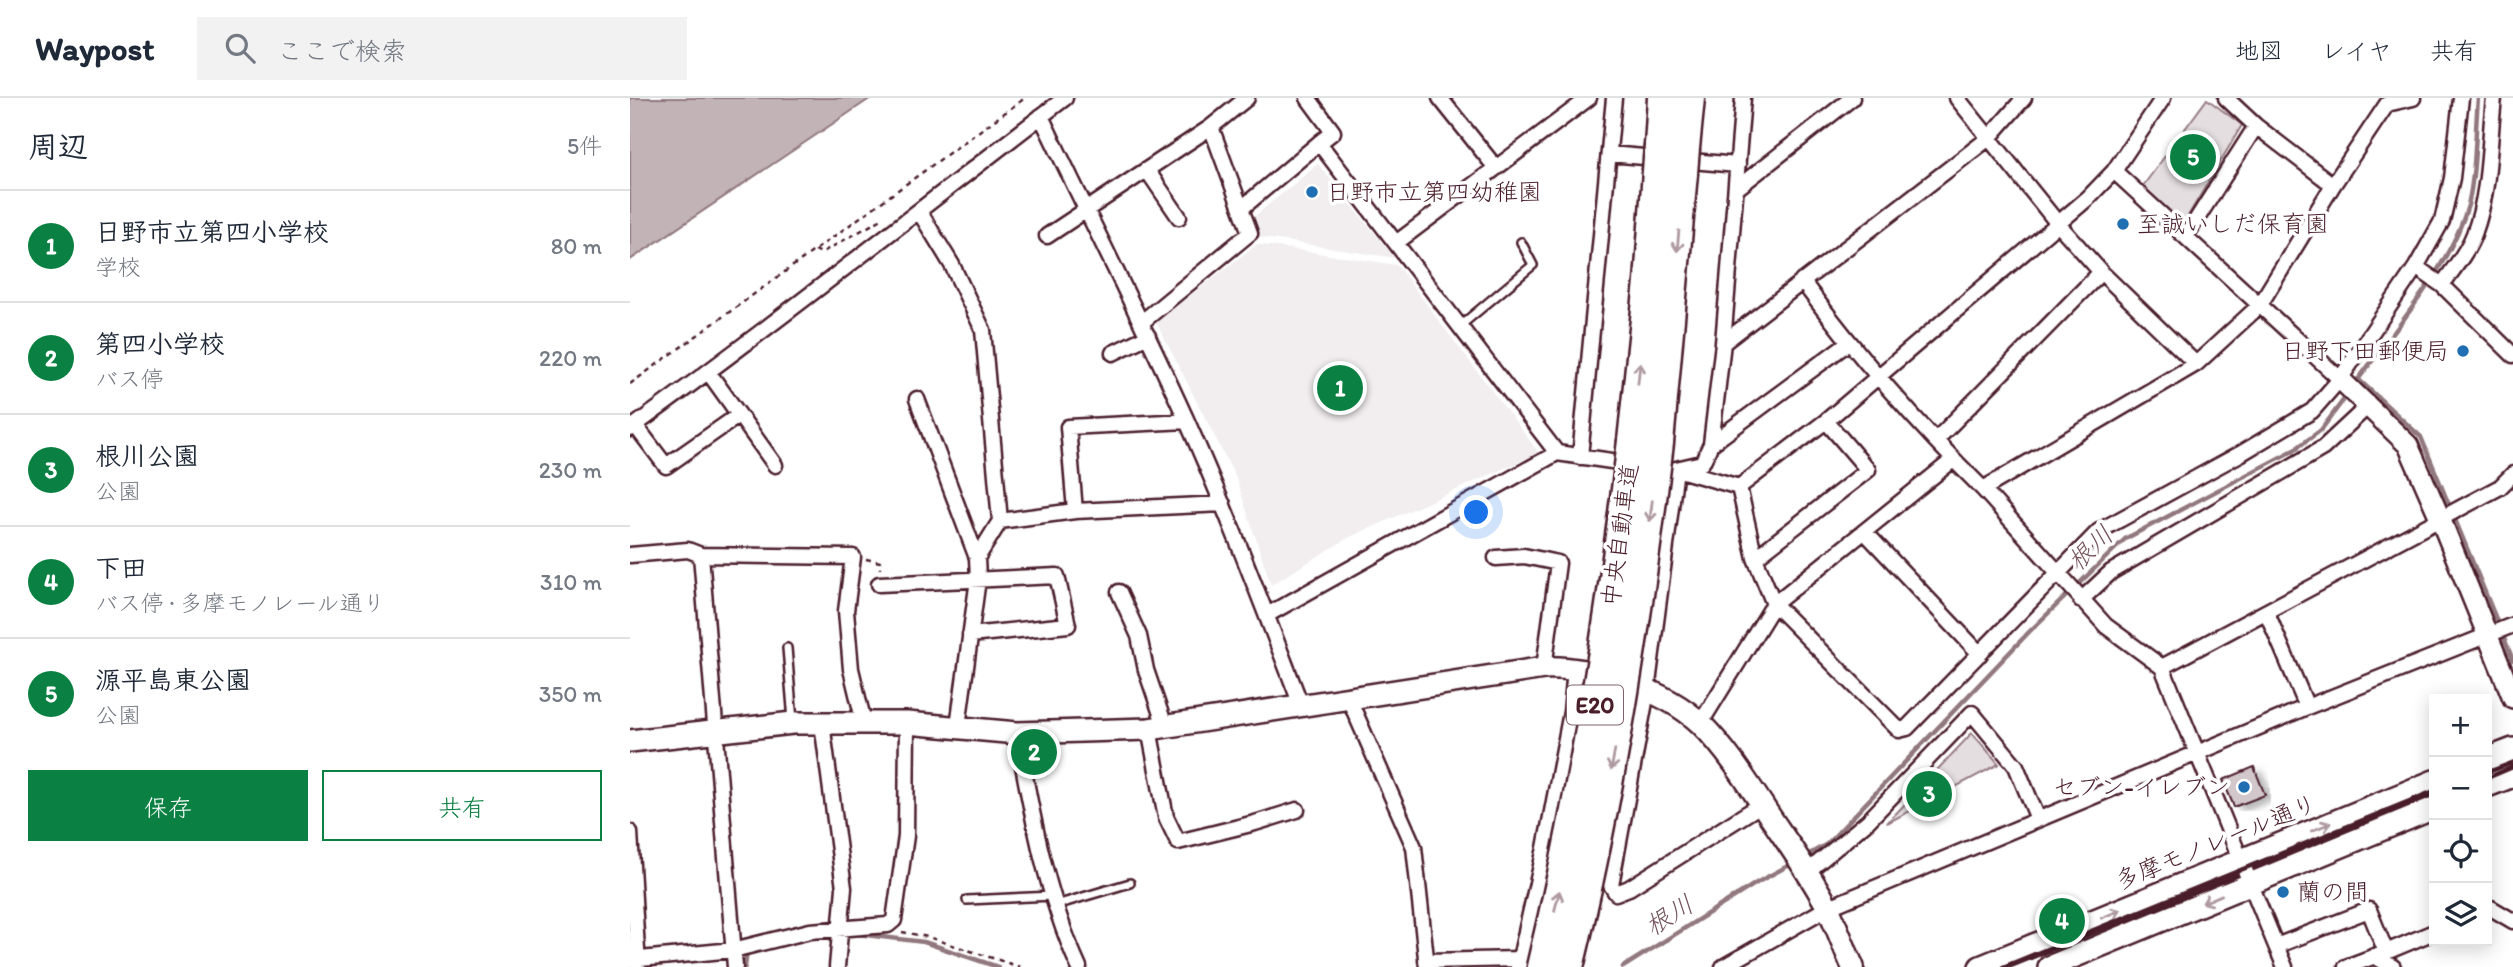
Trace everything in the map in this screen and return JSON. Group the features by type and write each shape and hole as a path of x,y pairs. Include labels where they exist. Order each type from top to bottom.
{"highway":[{"name":"中央自動車道","path":"1662,98 1671,159"},
{"name":"中央自動車道","path":"1569,967 1588,888 1629,671 1646,442 1649,282 1671,159 1689,98"},
{"name":"中央自動車道","path":"1526,964 1562,879 1595,710 1617,564 1646,442"}],"main road":[{"path":"630,741 793,723 907,723 1017,733 1157,727 1544,668 1575,668 1612,677 1647,691 1700,724 1736,766 1800,862 1828,908 1853,967"},
{"path":"2492,757 2513,749"},
{"path":"2492,784 2513,776"},
{"name":"多摩モノレール通り","path":"1980,967 2429,783"},
{"name":"多摩モノレール通り","path":"2049,967 2429,810"}],"street":[{"path":"739,415 666,466 632,427 709,373 1065,98"},
{"path":"1047,236 1211,127 1247,98"},
{"path":"1242,208 1334,132 1308,98"},
{"path":"1440,98 1496,168"},
{"path":"1396,243 1589,98"},
{"path":"1580,457 1614,98"},
{"path":"1676,469 1702,463 1711,444 1723,343 1743,98"},
{"path":"1737,188 1852,98"},
{"path":"1957,98 2059,225 2101,272 2196,364"},
{"path":"1723,343 1989,138 2024,98"},
{"path":"1740,487 1826,421 2059,225 2114,171 2163,98"},
{"path":"2226,98 2256,126 2333,186"},
{"path":"1983,489 2196,364 2259,306 2384,101 2413,98"},
{"path":"1740,487 1755,558 1774,604 1899,730 1907,728 2060,575 2099,531 2312,411 2340,379 2434,236 2447,207 2461,98"},
{"path":"2442,285 2468,246 2478,219 2494,98"},
{"path":"1041,116 1187,421 1223,504 1301,705"},
{"path":"2186,236 2256,126"},
{"path":"1113,353 1145,329 1250,233 1211,127"},
{"path":"1319,143 1558,453"},
{"path":"1609,154 1738,165"},
{"path":"1147,170 1179,217"},
{"path":"2114,171 2408,445 2447,514 2500,630 2513,698"},
{"path":"919,211 952,265 983,330 1000,521 977,558"},
{"path":"2416,267 2442,285 2510,347"},
{"path":"1936,440 2101,272"},
{"path":"1802,281 1848,343 2079,598 2106,626 2162,667 2285,967"},
{"path":"1711,444 1848,343"},
{"path":"709,373 775,466"},
{"path":"917,399 977,558 978,579 958,726"},
{"path":"2079,598 2111,572 2323,448 2368,406"},
{"path":"1075,511 1068,427 1187,421"},
{"path":"1755,558 1868,470 1826,421"},
{"path":"1267,615 1558,453 1676,469 1740,487"},
{"path":"1700,724 1774,604 1953,460"},
{"path":"1676,469 1647,691 1611,885 1616,893 1629,888 1762,804"},
{"path":"2162,667 2500,487 2513,474"},
{"path":"1000,521 1075,511 1223,504"},
{"path":"1865,532 1980,654"},
{"path":"630,555 688,550 701,555 853,556 846,611 851,669 864,723"},
{"path":"701,555 735,967"},
{"path":"1496,558 1524,556 1558,563 1544,668"},
{"path":"879,584 1057,576 1068,625 970,635"},
{"path":"1119,592 1139,636 1157,727 1166,817 1178,842 1297,810"},
{"path":"2267,613 2307,707"},
{"path":"1723,967 1828,908 2198,752 2500,630"},
{"path":"1349,699 1414,847 1427,964 1526,964 1571,712 1575,668"},
{"path":"1800,862 1868,821 1972,713 2016,766 2038,819"},
{"path":"822,723 844,888 837,967"},
{"path":"630,832 635,962 733,950 810,931 888,925 894,920 906,836 907,723"},
{"path":"1017,733 1030,803 1055,900 1065,936 1079,967"},
{"path":"2492,909 2513,921"},
{"path":"2276,946 2369,911 2380,954 2393,967"},
{"path":"2346,967 2429,934"}],"lane":[{"path":"1460,326 1533,265 1521,242"},
{"path":"787,648 793,723"},
{"path":"967,900 1055,900 1091,896 1130,883"}],"path":[{"path":"630,384 1025,98"},
{"path":"815,250 821,253 890,215"},
{"path":"853,556 880,562 879,584"},
{"path":"888,925 884,928 928,937 1020,967"}],"shaded area":[{"path":"630,98 871,98 630,260"},
{"path":"2207,99 2242,125 2182,226 2140,190"},
{"name":"日野市立第四幼稚園","path":"1318,164 1395,258 1259,237 1250,220"},
{"path":"1257,244 1397,265 1539,453 1348,538 1271,585 1236,478 1156,322"},
{"path":"1972,733 1999,764 1887,823"}],"building":[{"name":"セブン-イレブン","path":"2254,767 2265,795 2234,807 2223,780"}],"waterway":[{"name":"根川","path":"2354,385 2419,298 2460,228 2473,179 2478,98"},
{"path":"2358,379 2421,437 2513,660"},
{"name":"根川","path":"1806,856 1827,844 2029,632 2125,539 2294,450 2321,430 2347,395"},
{"name":"根川","path":"1623,967 1758,882 1795,862"},
{"path":"857,934 924,942 998,967"},
{"path":"745,967 747,951"}],"railway":[{"path":"2492,776 2513,767"},
{"path":"2003,967 2429,793"}],"place":[{"name":"源平島東公園","path":"2193,157"},
{"name":"日野市立第四幼稚園","path":"1312,192"},
{"name":"至誠いしだ保育園","path":"2123,224"},
{"name":"日野下田郵便局","path":"2463,351"},
{"name":"日野市立第四小学校","path":"1340,388"},
{"name":"第四小学校","path":"1034,752"},
{"name":"セブン-イレブン","path":"2244,787"},
{"name":"根川公園","path":"1929,794"},
{"name":"蘭の間","path":"2283,892"},
{"name":"下田","path":"2062,921"}]}
